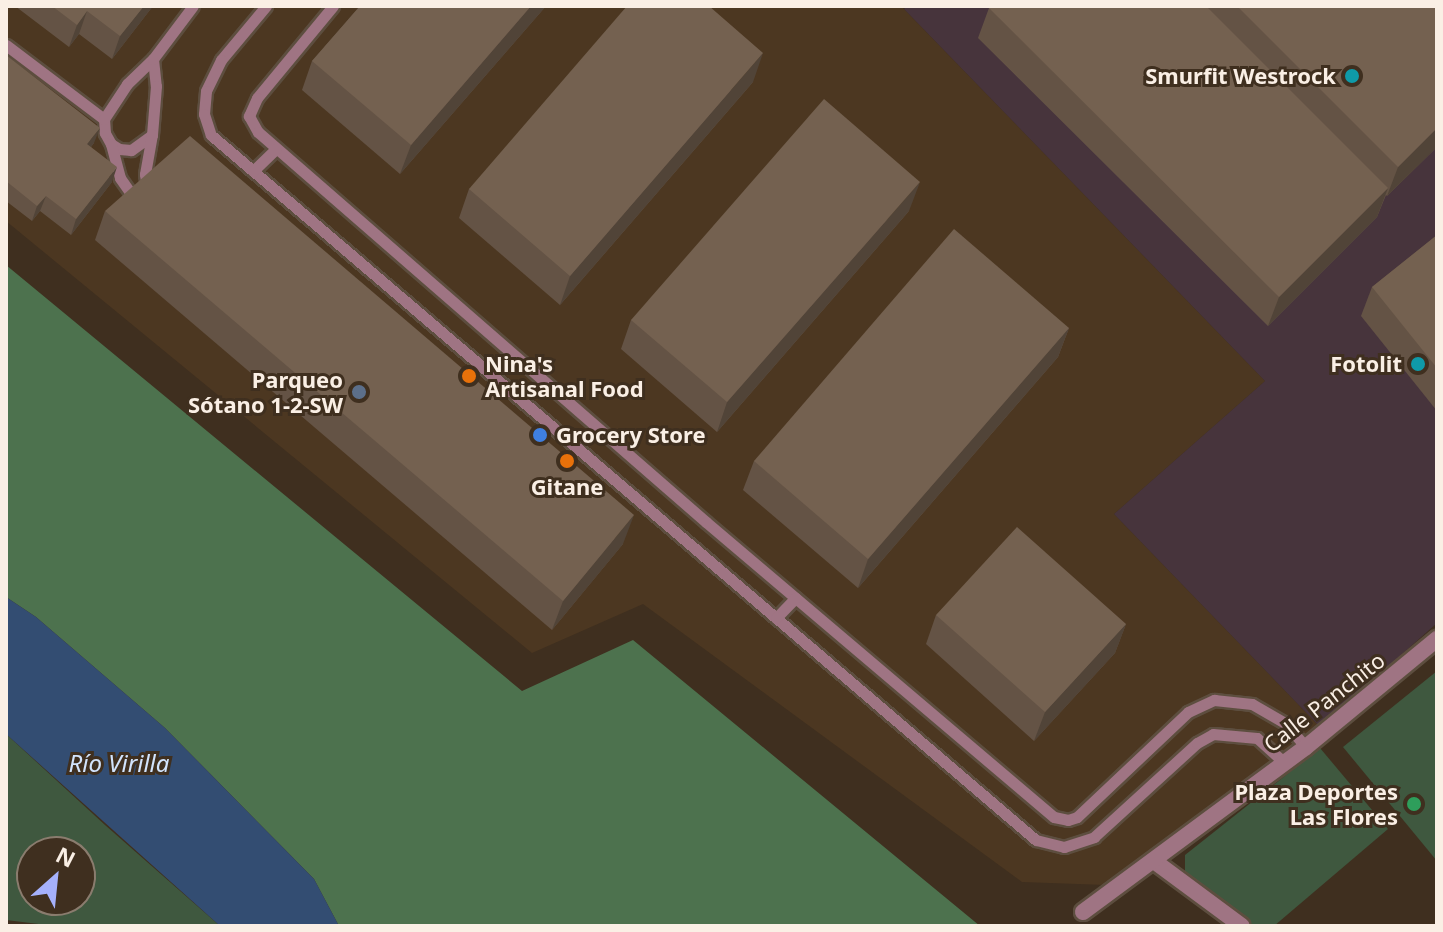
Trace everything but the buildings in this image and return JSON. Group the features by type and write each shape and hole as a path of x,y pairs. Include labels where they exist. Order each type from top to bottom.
{"street":[{"name":"Calle Panchito","path":"1083,912 1306,747 1437,639"},
{"path":"1154,861 1242,926"}],"lane":[{"path":"104,119 127,84 153,59 193,6"},
{"path":"266,6 221,60 206,91 204,114 211,135 1036,840 1050,846 1064,847 1094,837 1197,743 1213,734 1257,738 1284,762"},
{"path":"333,6 257,98 249,116 258,132 1027,796 1060,819 1077,817 1188,712 1214,700 1252,704 1285,723 1306,747"},
{"path":"6,45 104,119 120,178 134,198"},
{"path":"147,187 145,174 156,86 153,59"},
{"path":"111,144 131,150 152,135"},
{"path":"253,171 276,149"},
{"path":"776,618 795,598"}],"shaded area":[{"path":"6,6 901,6 1265,381 1114,514 1320,727 1106,885 1022,882 643,604 532,653 6,221"},
{"path":"907,6 1437,6 1437,623 1320,727 1114,514 1265,381 904,9"}],"green space":[{"path":"6,265 522,691 633,640 980,926 339,926 314,879 165,728 36,617 6,597"},
{"name":"Plaza Deportes Las Flores","path":"1437,671 1437,861 1343,747"},
{"path":"6,734 220,926 55,926 6,920"},
{"path":"1320,748 1388,829 1274,926 1254,926 1185,874 1185,855"}],"water":[{"name":"Río Virilla","path":"6,597 36,617 165,728 314,879 339,926 220,926 6,734"}],"place":[{"name":"Smurfit Westrock","path":"1352,76"},
{"name":"Fotolit","path":"1418,364"},
{"name":"Nina's Artisanal Food","path":"469,376"},
{"name":"Parqueo Sótano 1-2-SW","path":"359,392"},
{"name":"Grocery Store","path":"540,435"},
{"name":"Gitane","path":"567,461"},
{"name":"Plaza Deportes Las Flores","path":"1414,804"}]}
